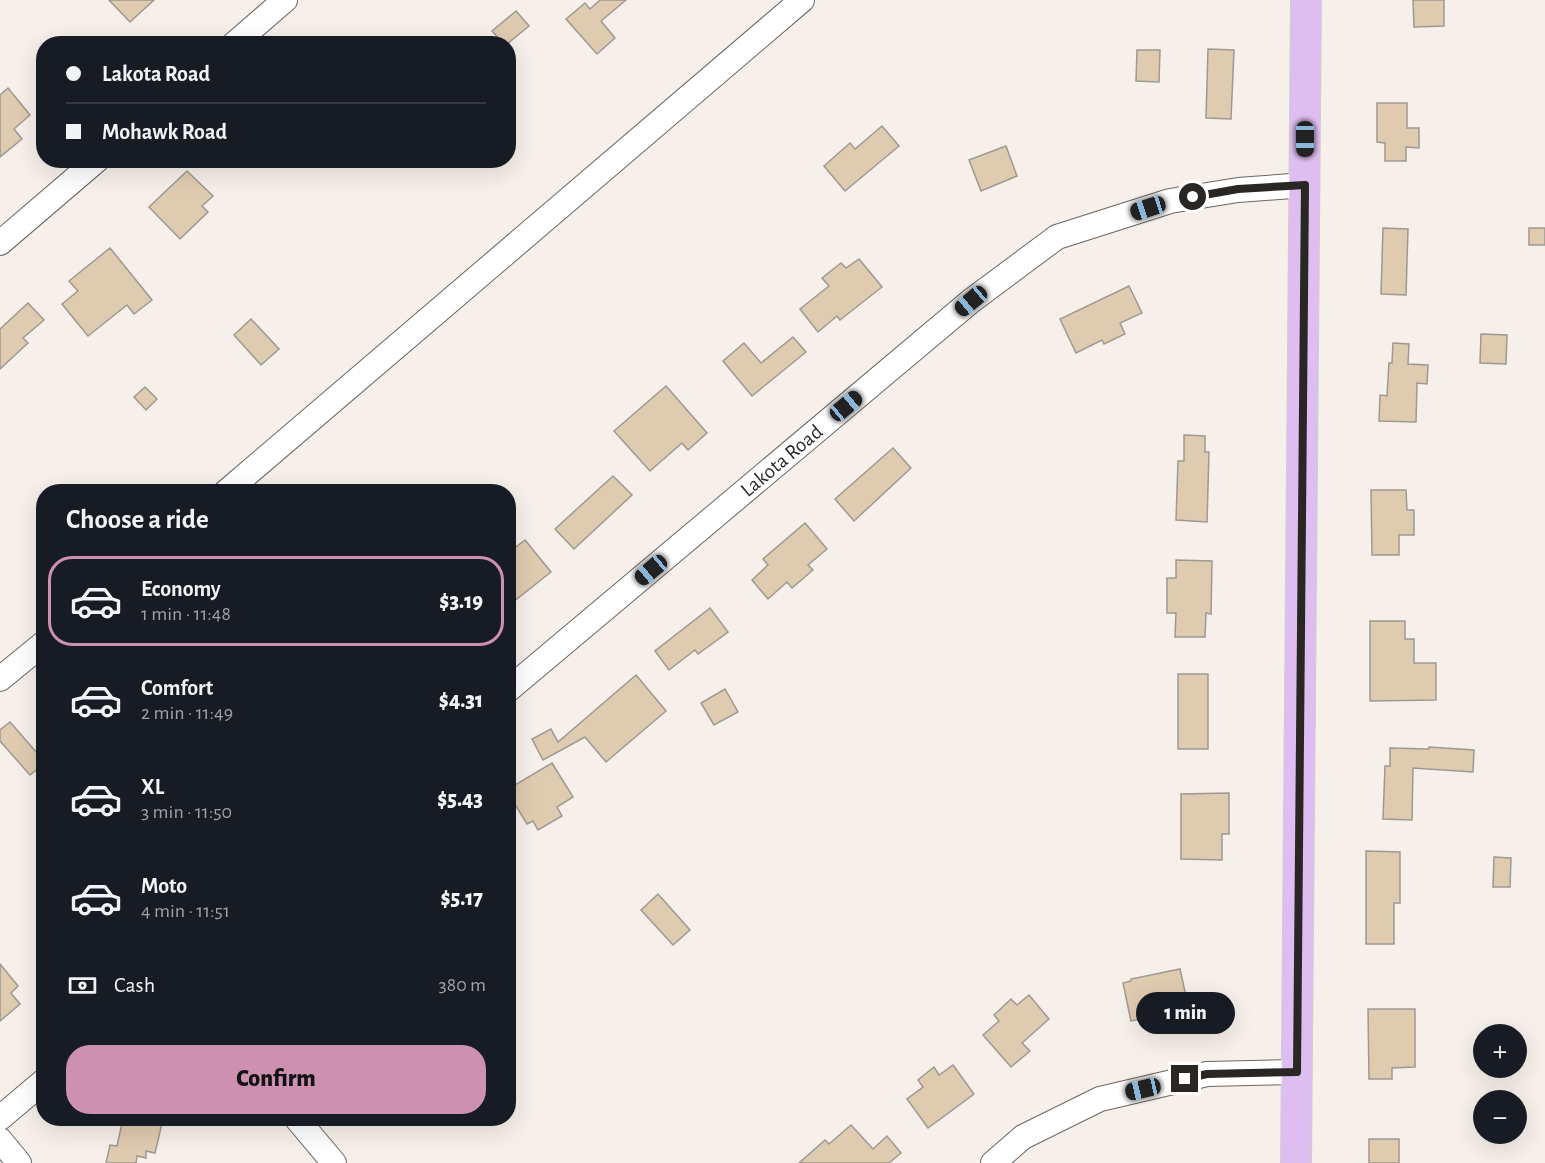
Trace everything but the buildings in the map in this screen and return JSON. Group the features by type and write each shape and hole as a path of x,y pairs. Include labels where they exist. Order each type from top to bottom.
{"main road":[{"path":"1296,1163 1306,0"}],"street":[{"path":"243,36 285,0"},
{"path":"235,484 802,0"},
{"path":"0,243 88,168"},
{"name":"Lakota Road","path":"516,683 971,301 1058,237 1170,201 1238,189 1305,185"},
{"path":"0,679 36,650"},
{"path":"993,1163 1023,1137 1100,1099 1207,1074 1297,1072"},
{"path":"0,1118 36,1088"},
{"path":"303,1126 334,1163"},
{"path":"0,1140 19,1163"}],"route":[{"path":"1185,1079 1207,1074 1297,1072 1305,185 1238,189 1193,197"}]}
